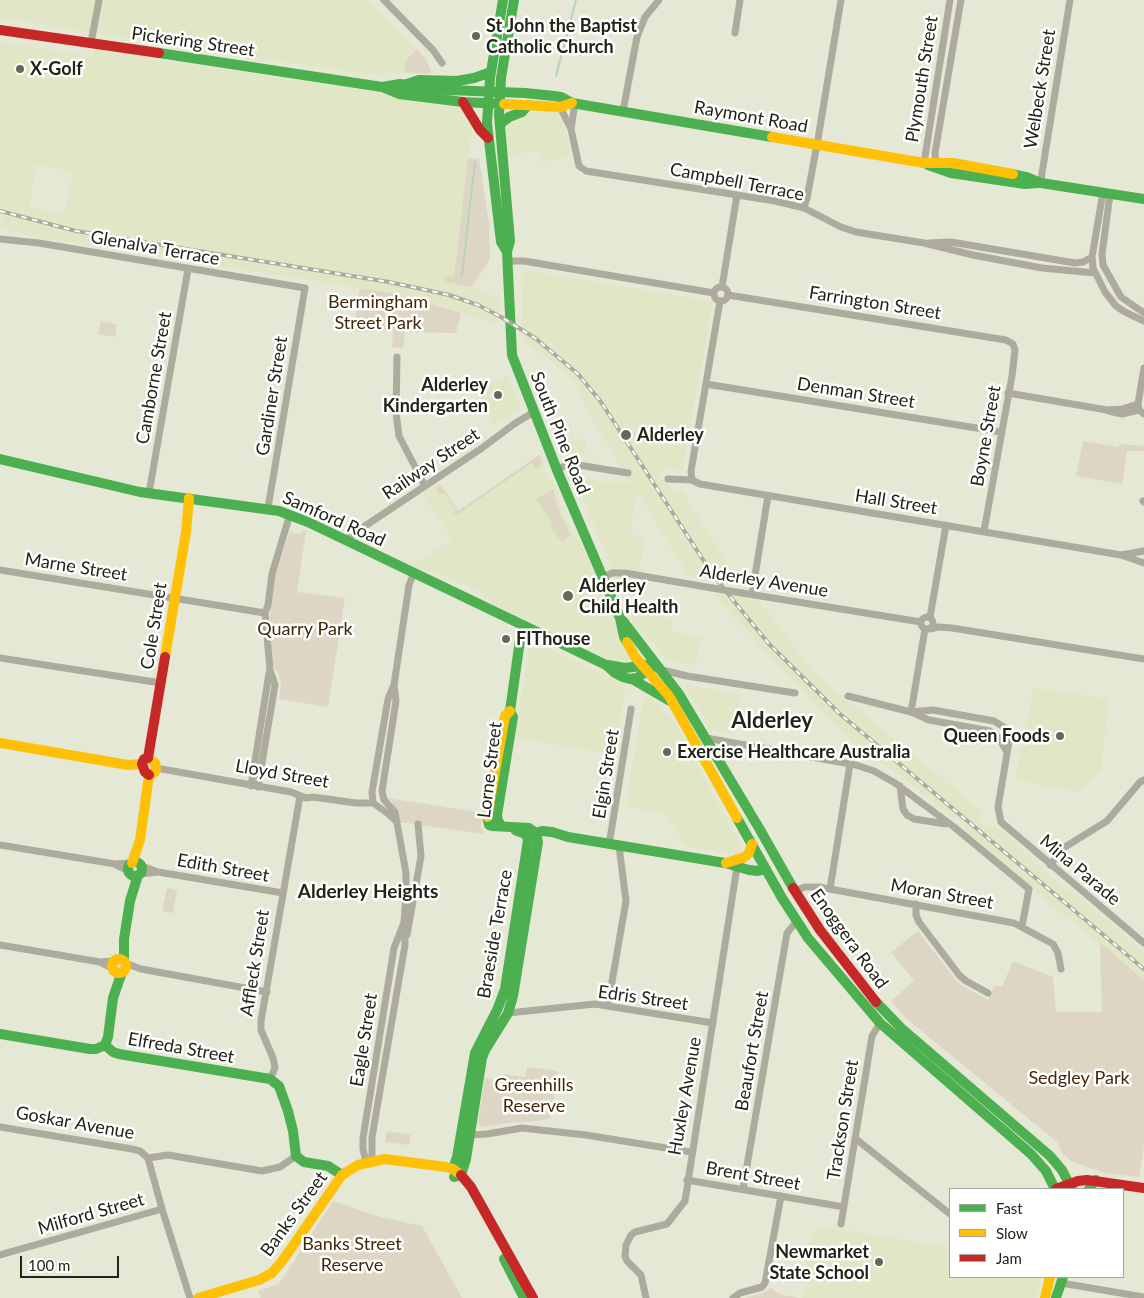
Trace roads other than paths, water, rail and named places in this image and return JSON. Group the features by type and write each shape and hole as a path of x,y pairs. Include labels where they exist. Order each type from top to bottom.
{"main road":[{"name":"South Pine Road","path":"503,0 488,92 488,138 502,242 508,257"},
{"name":"South Pine Road","path":"514,0 501,73 500,92 500,124 510,241 508,257 512,355 620,618 622,630 641,675"},
{"name":"Pickering Street","path":"0,30 382,87 398,94 463,102 500,104"},
{"path":"407,84 419,80 457,81 491,72"},
{"name":"Pickering Street","path":"382,87 407,84 450,90 488,92"},
{"name":"Raymont Road","path":"488,92 554,96 573,103 924,163 951,172 1025,184 1042,183"},
{"path":"463,102 480,130 488,138"},
{"name":"Raymont Road","path":"500,104 560,107 573,103"},
{"path":"500,124 509,117 522,112 528,105"},
{"name":"Raymont Road","path":"924,163 953,163 1026,177 1042,183 1144,199"},
{"name":"Samford Road","path":"0,459 149,493 268,508 290,514 606,665 614,672 627,678 641,675 658,665"},
{"name":"Cole Street","path":"145,761 161,682 186,532 189,498"},
{"name":"South Pine Road","path":"620,618 658,665"},
{"name":"Lorne Street","path":"525,626 520,640 510,711 505,716 487,815 489,825 506,827 530,834"},
{"name":"Samford Road","path":"606,665 624,668 641,675"},
{"name":"Enoggera Road","path":"658,665 706,738 794,891 834,950 885,1013 1050,1156 1059,1166 1070,1187"},
{"path":"641,675 672,702"},
{"name":"Enoggera Road","path":"641,675 664,689 796,922 880,1023 1031,1154 1046,1172 1055,1188"},
{"path":"0,743 128,764 145,761 145,772 153,772 118,966 108,1037 104,1045"},
{"path":"530,834 543,831 552,832 568,837 614,845 738,864 755,871 773,855"},
{"name":"Braeside Terrace","path":"463,1149 470,1135 482,1058 508,1012 513,996 530,834"},
{"name":"Braeside Terrace","path":"456,1173 463,1149 475,1053 498,1008 505,989 530,834"},
{"path":"738,864 748,855 752,844"},
{"path":"782,898 794,891"},
{"name":"Elfreda Street","path":"0,1034 90,1049 96,1049 104,1045 119,1054 270,1079"},
{"path":"270,1079 279,1086 288,1111 296,1156 304,1162 328,1166 342,1175"},
{"name":"Banks Street","path":"198,1298 259,1280 272,1273 342,1175 352,1168 369,1161 393,1159 441,1166 456,1173"},
{"path":"456,1173 467,1190 524,1298"},
{"path":"456,1173 471,1187 533,1298"},
{"path":"1070,1187 1079,1181 1096,1180 1144,1188"},
{"path":"1090,1188 1096,1180"},
{"path":"1045,1298 1050,1278"},
{"path":"1056,1298 1062,1280"}],"street":[{"path":"91,44 99,0"},
{"path":"384,0 433,50 442,63"},
{"path":"623,111 637,37 645,17 660,0"},
{"path":"735,33 740,0"},
{"path":"804,208 817,145 841,0"},
{"name":"Plymouth Street","path":"924,163 950,0"},
{"name":"Plymouth Street","path":"936,162 935,152 961,0"},
{"name":"Welbeck Street","path":"1042,183 1043,164 1070,0"},
{"name":"Campbell Terrace","path":"573,103 571,129 577,160 582,169 774,201 804,208 853,231 924,243 973,255 1042,268 1095,274"},
{"name":"Campbell Terrace","path":"560,107 571,129"},
{"path":"1106,193 1092,257 1095,274 1105,292 1116,306 1144,321"},
{"path":"1106,193 1102,259 1107,274 1121,297 1144,313"},
{"path":"722,287 737,195"},
{"path":"1096,232 1104,234"},
{"name":"Glenalva Terrace","path":"0,239 39,243 305,288"},
{"name":"Campbell Terrace","path":"924,243 951,242 1074,263 1082,263 1092,257"},
{"path":"508,257 714,293"},
{"path":"1074,263 1074,272"},
{"name":"Camborne Street","path":"149,493 188,269"},
{"path":"714,293 717,288 722,287"},
{"path":"720,301 725,300 728,295 727,290 722,287"},
{"name":"Gardiner Street","path":"268,508 305,288"},
{"path":"714,293 715,298 720,301"},
{"name":"Farrington Street","path":"728,295 1006,340 1015,346"},
{"path":"692,480 691,471 720,301"},
{"name":"Boyne Street","path":"984,531 1015,346"},
{"path":"397,357 396,413 399,436 425,486"},
{"path":"1008,393 1107,410 1120,414 1140,409 1144,368"},
{"name":"Denman Street","path":"706,384 1001,432"},
{"name":"Railway Street","path":"344,540 534,412"},
{"path":"558,470 572,464 628,472"},
{"name":"Hall Street","path":"668,478 692,480 698,484 1121,554 1144,563"},
{"path":"752,594 768,496"},
{"path":"254,786 275,685 270,670 265,613 268,605 272,574 290,514"},
{"path":"910,712 925,626 923,618 931,618 946,525"},
{"name":"Hall Street","path":"1121,554 1144,551"},
{"name":"Marne Street","path":"0,570 265,613"},
{"path":"397,823 373,803 372,792 386,708 394,685 409,585 414,573"},
{"name":"Alderley Avenue","path":"603,577 621,573 752,594 925,626 952,628 1144,659"},
{"name":"Alderley Avenue","path":"931,618 952,628"},
{"path":"0,658 161,682"},
{"path":"658,665 687,676 795,693"},
{"path":"675,689 679,680 687,676"},
{"name":"Eagle Street","path":"394,685 396,701 382,792 384,800 394,809 407,880 404,923 405,945"},
{"path":"848,696 910,712 929,720 990,731 999,738 1007,752"},
{"name":"Elgin Street","path":"608,1006 626,901 614,845 632,709"},
{"path":"910,712 933,710 998,722 1007,728 1010,733 1007,752"},
{"path":"706,738 850,764 874,771 900,786 1029,889 1022,926"},
{"path":"718,759 724,750 736,744"},
{"name":"Mina Parade","path":"1007,752 998,806 999,817 1006,827 1144,943"},
{"path":"830,889 850,764"},
{"name":"Lloyd Street","path":"153,772 291,792 300,796 356,803 373,803"},
{"path":"1050,865 1065,847 1107,820 1140,782 1144,780"},
{"path":"900,786 903,809 907,815 918,820 949,824"},
{"name":"Affleck Street","path":"270,1079 275,1068 273,1058 261,1030 261,1020 300,796"},
{"name":"Eagle Street","path":"369,1161 421,856 418,824"},
{"name":"Edith Street","path":"0,845 283,893"},
{"name":"Huxley Avenue","path":"646,1298 641,1275 627,1261 625,1256 626,1245 631,1234 667,1224 685,1201 691,1152 738,864"},
{"name":"Moran Street","path":"794,891 810,887 830,889 1012,922 1053,944 1058,953 1061,969"},
{"path":"916,904 916,915 919,922 960,976 966,982 988,993"},
{"name":"Beaufort Street","path":"743,1189 788,933 796,922"},
{"name":"Eagle Street","path":"369,1161 363,1149 363,1135 394,948 404,923"},
{"path":"0,945 267,992"},
{"name":"Edris Street","path":"508,1012 595,1004 713,1023"},
{"name":"Trackson Street","path":"841,1224 872,1036 880,1023"},
{"name":"Goskar Avenue","path":"0,1127 132,1149 140,1151 148,1158 168,1155 262,1171 286,1164 296,1156"},
{"path":"470,1135 522,1128 586,1135 691,1152"},
{"path":"363,1135 366,1139 372,1137"},
{"path":"856,1139 949,1213"},
{"path":"148,1158 190,1298"},
{"name":"Brent Street","path":"687,1180 844,1207"},
{"path":"733,1298 740,1293 762,1287 765,1282 781,1196"},
{"name":"Milford Street","path":"0,1255 162,1209"},
{"path":"1062,1280 1144,1297"}],"waterway":[{"path":"556,76 576,0"},
{"path":"462,276 475,162"}],"railway":[{"path":"0,211 76,231 389,282 449,295 478,305 535,338 578,374 601,402 709,569 769,644 840,714 1144,969"}],"place":[{"name":"St John the Baptist Catholic Church","path":"476,36"},
{"name":"X-Golf","path":"20,69"},
{"name":"Alderley Kindergarten","path":"498,395"},
{"name":"Alderley","path":"626,435"},
{"name":"Alderley Child Health","path":"568,596"},
{"name":"FIThouse","path":"506,639"},
{"name":"Queen Foods","path":"1060,736"},
{"name":"Exercise Healthcare Australia","path":"667,752"},
{"name":"Newmarket State School","path":"879,1262"}],"district":[{"name":"Alderley","path":"772,721"},
{"name":"Alderley Heights","path":"368,892"}],"park label":[{"name":"Bermingham Street Park","path":"378,312"},
{"name":"Quarry Park","path":"305,629"},
{"name":"Sedgley Park","path":"1079,1078"},
{"name":"Greenhills Reserve","path":"534,1095"},
{"name":"Banks Street Reserve","path":"352,1254"}]}
